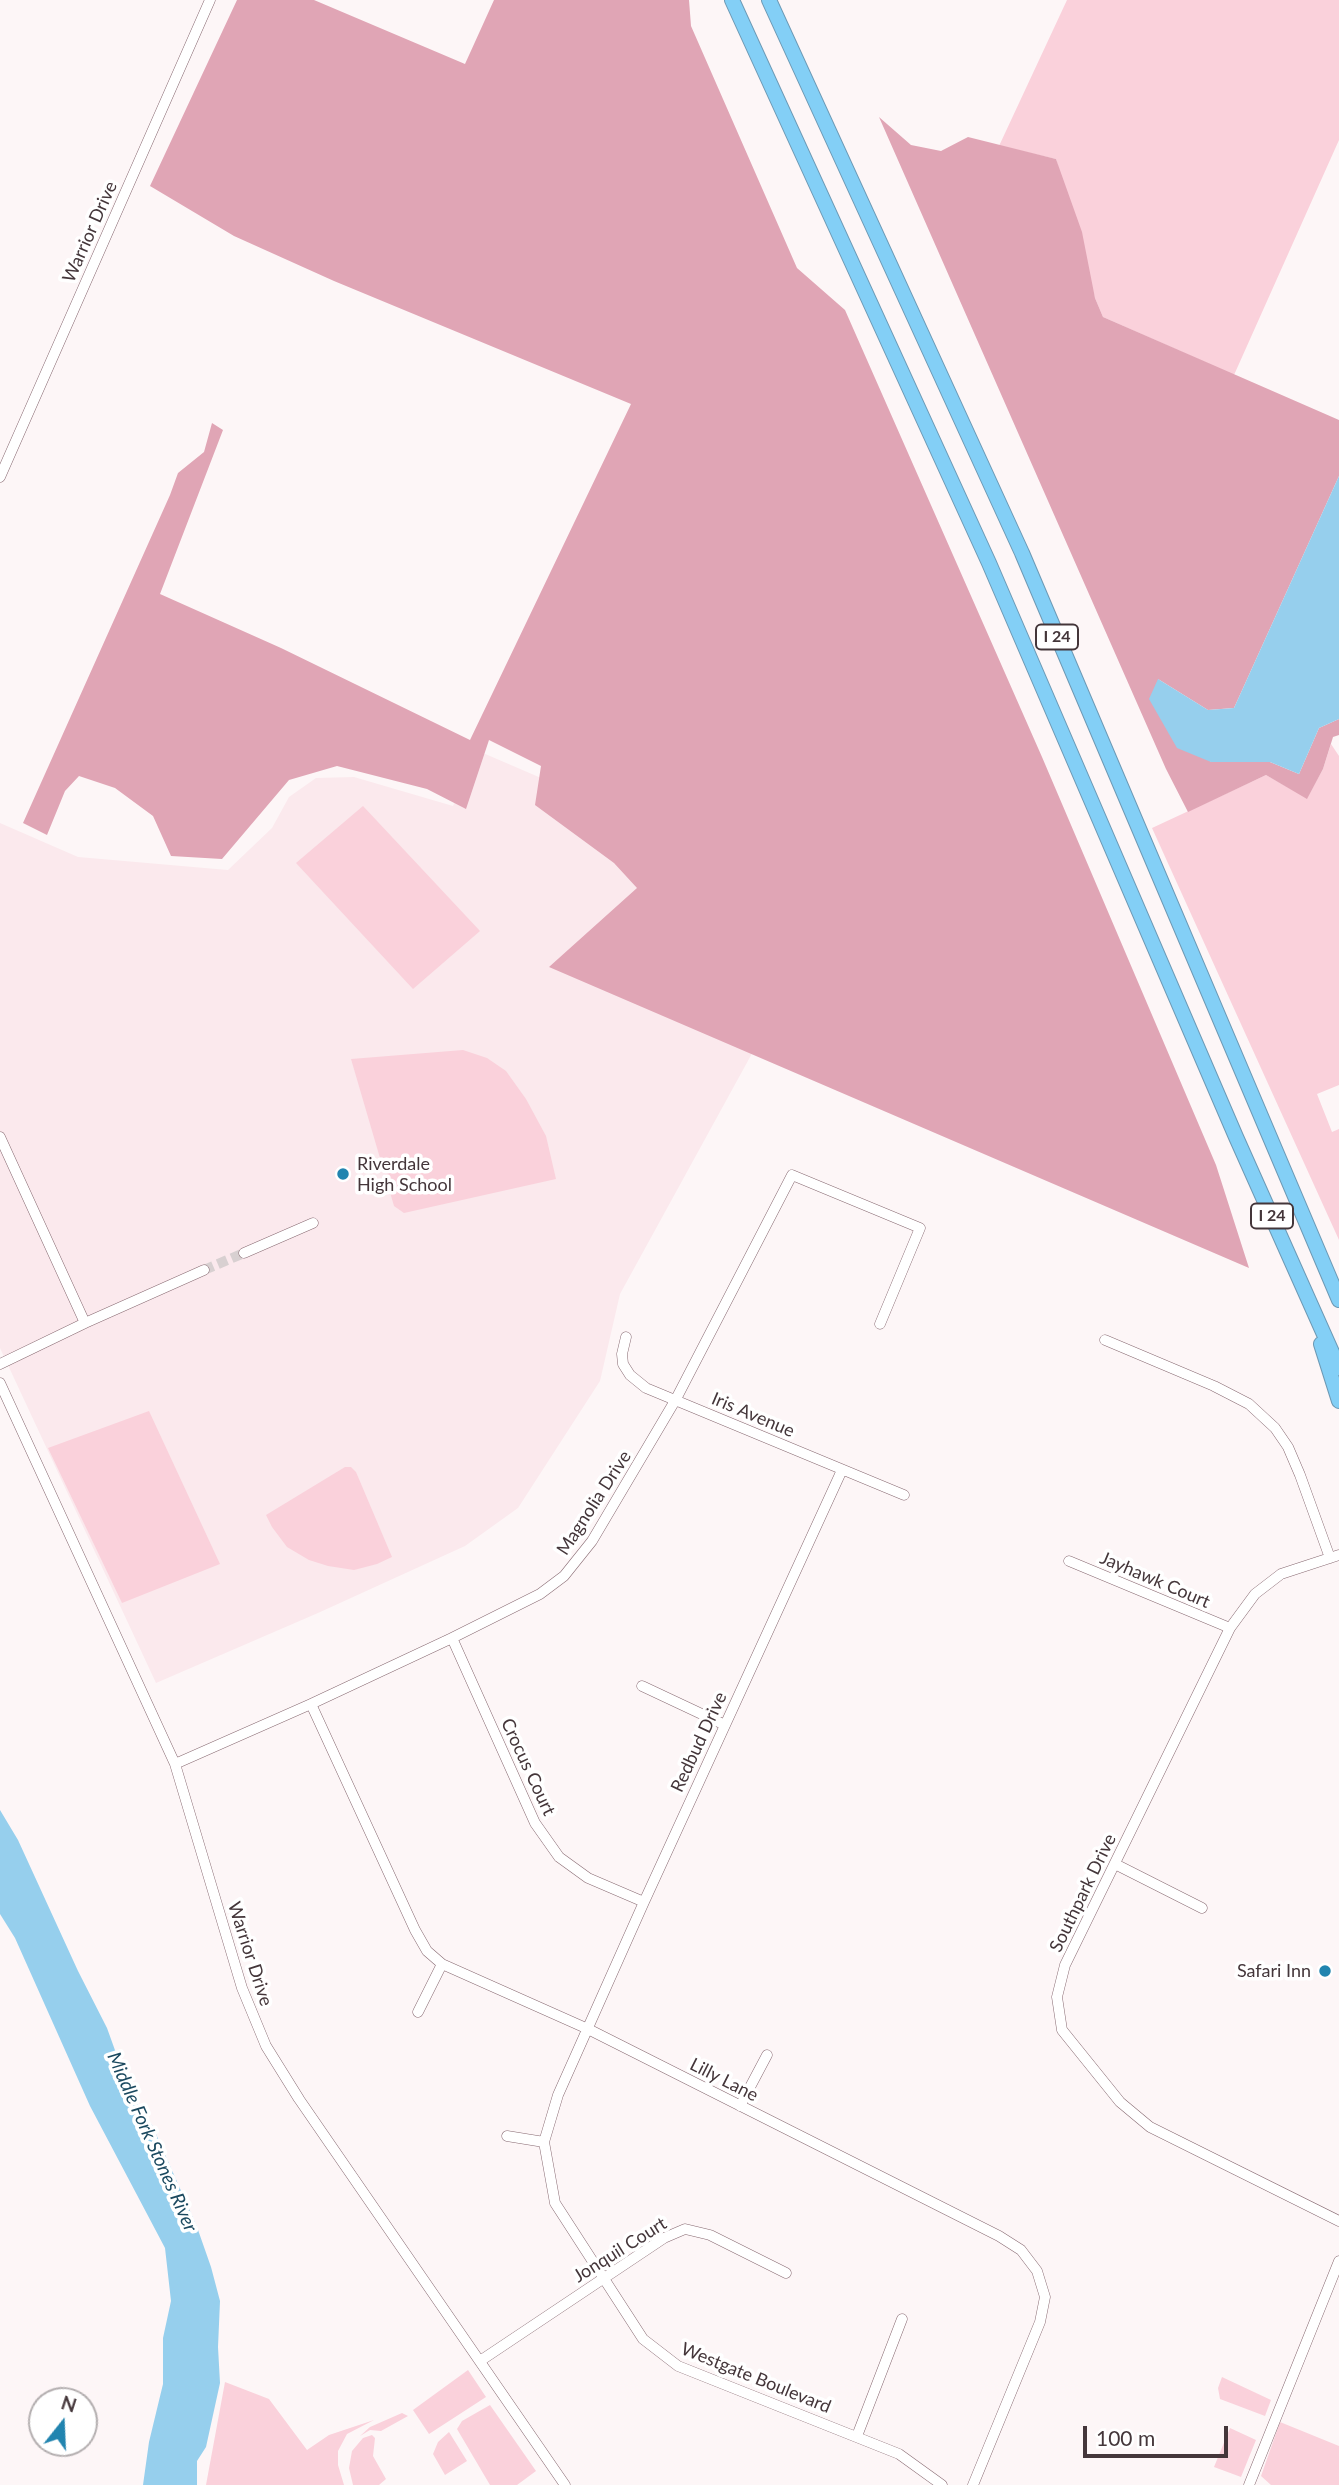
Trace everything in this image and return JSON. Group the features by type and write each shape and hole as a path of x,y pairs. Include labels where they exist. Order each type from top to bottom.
{"highway":[{"name":"I 24","path":"731,0 989,563 1236,1137 1339,1368"},
{"name":"I 24","path":"769,0 1021,553 1339,1298"},
{"path":"1307,1295 1339,1401"}],"street":[{"name":"Warrior Drive","path":"0,477 210,0"},
{"path":"0,1137 85,1323"},
{"name":"Magnolia Drive","path":"175,1764 452,1638 540,1594 565,1576 592,1541 676,1399 792,1175 920,1228 880,1324"},
{"path":"244,1253 313,1223"},
{"path":"0,1363 204,1270"},
{"name":"Iris Avenue","path":"626,1338 622,1354 623,1364 630,1375 646,1388 904,1495"},
{"path":"1105,1340 1214,1386 1249,1404 1275,1429 1288,1447 1334,1557"},
{"name":"Warrior Drive","path":"0,1383 175,1764 242,1988 266,2046 299,2099 565,2485"},
{"name":"Redbud Drive","path":"587,2029 842,1470"},
{"name":"Southpark Drive","path":"1334,1557 1280,1574 1255,1594 1230,1628 1065,1965 1057,1997 1062,2030 1119,2102 1150,2127 1339,2221"},
{"name":"Jayhawk Court","path":"1069,1561 1230,1628"},
{"name":"Crocus Court","path":"452,1638 535,1823 559,1857 588,1878 643,1902"},
{"path":"642,1686 725,1725"},
{"name":"Lilly Lane","path":"311,1704 415,1930 427,1951 442,1964 587,2029 999,2236 1021,2250 1037,2272 1045,2297 1041,2322 973,2485"},
{"path":"1115,1864 1202,1908"},
{"path":"418,2012 442,1964"},
{"name":"Westgate Boulevard","path":"587,2029 558,2095 544,2142 555,2203 643,2339 678,2366 900,2454 942,2485"},
{"path":"740,2106 767,2055"},
{"path":"507,2136 544,2142"},
{"name":"Jonquil Court","path":"480,2361 664,2238 685,2229 710,2235 786,2273"},
{"path":"1249,2485 1339,2261"},
{"path":"857,2436 902,2319"}],"shaded area":[{"path":"237,0 314,0 465,64 494,0 689,0 691,26 797,268 845,310 1042,757 1216,1165 1249,1268 549,967 637,888 614,863 535,805 541,766 489,740 466,809 427,789 337,766 289,780 222,859 171,856 153,816 115,788 79,776 65,791 47,835 23,823 178,473 204,452 212,423 223,430 160,594 281,648 470,740 631,404 334,281 234,236 150,186"},
{"path":"1067,0 1339,0 1339,140 1234,375 1103,317 1095,298 1056,159 999,146"},
{"path":"879,117 911,145 941,151 968,137 1056,159 1082,232 1095,298 1103,317 1339,420 1339,476 1234,708 1208,710 1158,679 1211,762 1270,762 1299,774 1319,728 1339,719 1339,735 1333,737 1323,769 1307,799 1266,775 1188,812 1166,769"},
{"path":"1331,744 1339,756 1339,1085 1317,1094 1332,1132 1339,1129 1339,1240 1152,828 1266,775 1307,798 1323,769"},
{"name":"Riverdale High School","path":"476,750 834,904 620,1294 600,1381 518,1508 465,1546 156,1683 0,1348 0,823 78,857 228,870 272,828 289,797 316,778 354,777 453,806"},
{"path":"363,806 480,931 413,989 296,863"},
{"path":"463,1050 487,1058 506,1071 526,1099 546,1136 556,1179 404,1213 394,1206 351,1059"},
{"path":"149,1411 220,1564 122,1603 48,1448"},
{"path":"345,1467 351,1467 356,1472 392,1557 354,1570 309,1560 287,1547 266,1515"},
{"path":"468,2370 486,2397 429,2434 413,2410"},
{"path":"1222,2377 1271,2400 1265,2416 1220,2399 1218,2388"},
{"path":"225,2382 269,2399 307,2450 329,2435 374,2420 347,2434 338,2451 338,2465 344,2485 206,2485"},
{"path":"490,2405 536,2471 517,2485 490,2485 457,2429 462,2421"},
{"path":"402,2413 408,2416 381,2431 370,2430 360,2436 370,2427"},
{"path":"1280,2422 1339,2446 1339,2485 1271,2485 1261,2476"},
{"path":"1230,2428 1256,2440 1241,2477 1214,2467"},
{"path":"449,2432 467,2461 445,2475 433,2454 438,2442"},
{"path":"372,2435 375,2438 373,2456 386,2479 379,2485 353,2485 349,2468 352,2451 363,2438"}],"water":[{"path":"1339,476 1339,719 1319,728 1299,774 1270,762 1211,762 1177,748 1149,699 1158,679 1208,710 1234,708"},
{"name":"Middle Fork Stones River","path":"0,1810 18,1840 107,2028 130,2092 152,2125 197,2227 211,2267 220,2301 220,2383 206,2447 197,2461 197,2485 143,2485 149,2442 163,2384 163,2338 171,2301 165,2248 90,2106 15,1938 0,1914"}],"tunnel":[{"path":"204,1270 244,1253"}],"place":[{"name":"Riverdale High School","path":"343,1174"},
{"name":"Safari Inn","path":"1325,1971"}]}
